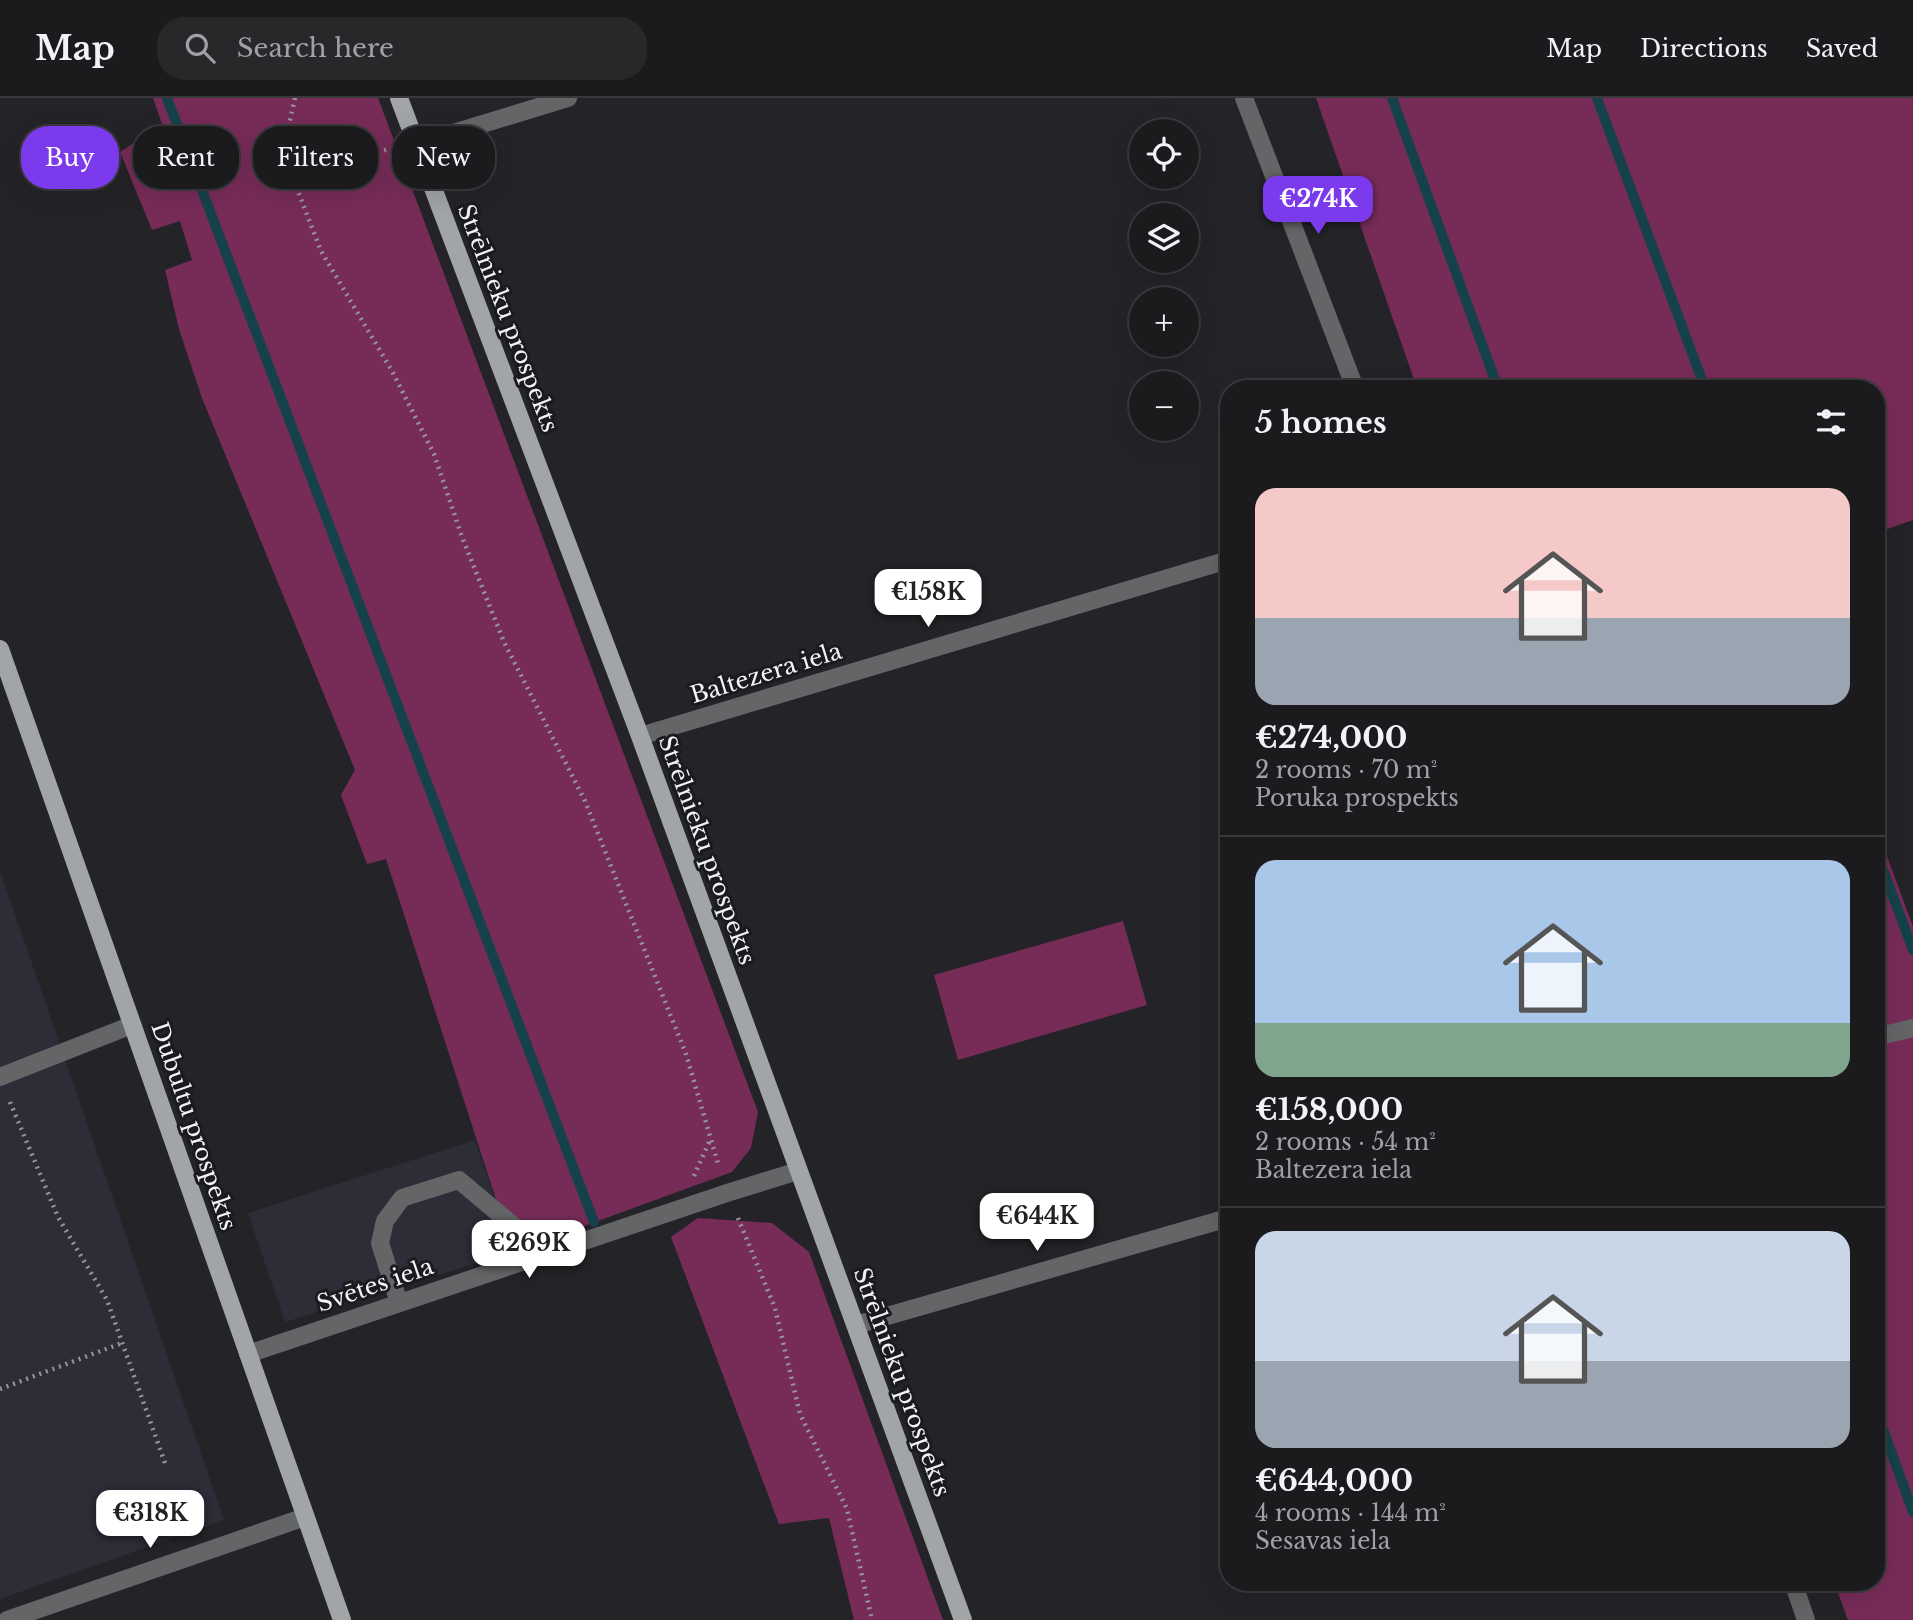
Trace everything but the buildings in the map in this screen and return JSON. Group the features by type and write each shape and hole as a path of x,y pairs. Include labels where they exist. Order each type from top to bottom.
{"main road":[{"name":"Strēlnieku prospekts","path":"399,98 410,126"},
{"name":"Strēlnieku prospekts","path":"434,189 640,736 963,1620"},
{"name":"Dubultu prospekts","path":"0,649 342,1620"}],"street":[{"path":"476,126 568,98"},
{"path":"1244,98 1352,380"},
{"name":"Baltezera iela","path":"640,736 1220,561"},
{"path":"3,1084 132,1025"},
{"path":"1885,1035 1913,1028"},
{"name":"Svētes iela","path":"248,1354 798,1171"},
{"path":"399,1303 380,1243 385,1221 402,1198 459,1180 517,1229 534,1258"},
{"path":"856,1325 1220,1220"},
{"path":"7,1620 305,1517"},
{"path":"1796,1591 1806,1620"}],"path":[{"path":"289,126 295,98"},
{"path":"298,189 321,251 392,371 434,454 462,537 504,642 586,801 686,1054 727,1193 775,1308 800,1414 847,1509 872,1620"},
{"path":"3,1084 58,1217 107,1300 165,1463"},
{"path":"0,1389 122,1343"}],"shaded area":[{"path":"153,98 378,98 392,135 392,189 412,189 758,1112 751,1148 732,1172 513,1252 386,859 367,864 341,795 355,770 202,398 179,329 165,270 192,260 180,221 152,230 135,189 239,189 239,126 163,126"},
{"path":"1316,98 1913,98 1913,520 1885,530 1885,380 1414,380"},
{"path":"133,144 133,184 120,152"},
{"path":"1885,851 1913,927 1913,1620 1848,1620 1837,1591 1885,1591"},
{"path":"0,871 224,1520 0,1599"},
{"path":"1123,921 1147,1005 958,1060 934,975"},
{"path":"475,1140 513,1252 285,1322 248,1213"},
{"path":"698,1218 772,1223 809,1252 943,1620 854,1620 829,1518 779,1524 671,1237"}],"waterway":[{"path":"167,98 594,1222"},
{"path":"1392,98 1495,380"},
{"path":"1597,98 1702,380"},
{"path":"1885,875 1913,950"},
{"path":"1885,1435 1913,1512"}]}
